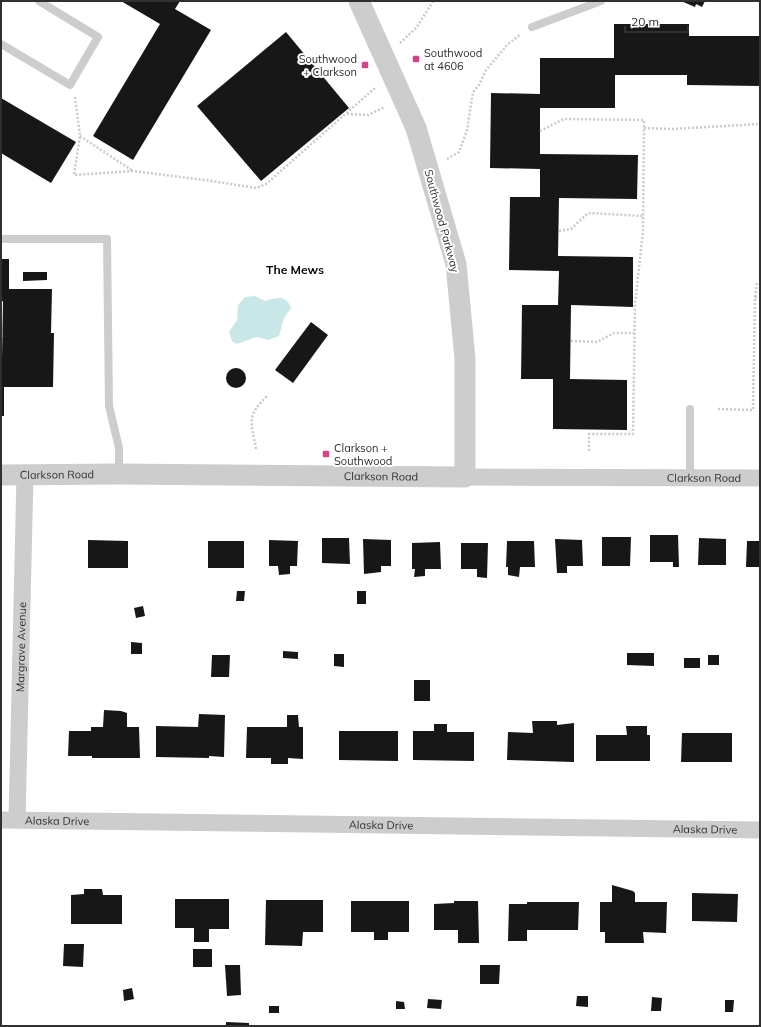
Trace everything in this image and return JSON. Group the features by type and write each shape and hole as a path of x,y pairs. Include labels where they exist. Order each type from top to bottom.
{"street":[{"name":"Southwood Parkway","path":"359,1 416,128 456,264 465,358 465,477"},
{"name":"Clarkson Road","path":"1,475 119,474 760,478"},
{"name":"Margrave Avenue","path":"9,820 26,475"},
{"name":"Alaska Drive","path":"9,820 760,830"}],"lane":[{"path":"1,44 70,85 98,37 39,1"},
{"path":"532,27 601,1"},
{"path":"1,239 107,239 109,406 119,448 119,474"},
{"path":"690,409 690,478"}],"path":[{"path":"400,43 417,27 433,1"},
{"path":"448,158 459,152 467,130 473,92 479,85 486,70 508,44"},
{"path":"77,100 80,136 74,175 133,171 256,188 266,184 377,87"},
{"path":"347,114 368,115 386,107"},
{"path":"540,131 564,119 644,120 643,216 635,304 633,434 589,434 589,451"},
{"path":"644,128 672,129 760,124"},
{"path":"80,136 133,171"},
{"path":"559,231 570,229 588,212 643,216"},
{"path":"718,409 753,410 755,297 757,283"},
{"path":"755,297 760,297"},
{"path":"571,341 597,342 614,333 634,333"},
{"path":"256,449 252,416 255,409 268,395"}],"water":[{"path":"255,296 265,301 277,298 283,299 291,308 284,318 279,336 268,340 257,337 237,344 232,341 229,332 237,320 238,305 245,297"}],"building":[{"path":"121,1 180,1 175,9 211,30 133,160 93,136 160,24"},
{"path":"681,1 705,1 702,7 696,4 695,7"},
{"path":"614,24 689,24 689,36 760,36 760,86 687,85 687,75 615,75 615,108 540,108 540,154 638,155 637,199 559,198 558,256 633,257 633,307 571,305 570,379 627,380 627,430 553,429 553,379 521,379 522,305 558,305 559,271 509,270 510,197 540,197 540,169 490,168 491,93 540,94 540,58 614,58"},
{"path":"286,32 349,108 261,181 197,106"},
{"path":"1,98 76,142 51,183 1,153"},
{"path":"1,259 9,259 9,289 52,289 51,333 54,333 53,387 4,387 4,416 1,416 3,301 1,302"},
{"path":"23,272 47,272 47,280 23,281"},
{"path":"311,322 328,335 293,383 275,370"},
{"path":"236,368 243,371 246,378 243,385 236,388 229,385 226,378 229,371"},
{"path":"650,535 678,535 679,567 673,567 673,562 650,562"},
{"path":"602,537 631,537 630,566 602,566"},
{"path":"322,538 349,538 350,564 322,563"},
{"path":"699,538 726,539 726,565 698,565"},
{"path":"363,539 391,540 391,566 381,566 381,572 364,574"},
{"path":"555,539 582,540 583,566 567,566 567,573 557,573"},
{"path":"88,540 128,541 128,568 88,568"},
{"path":"269,540 298,541 297,566 290,566 290,574 279,575 278,566 269,566"},
{"path":"208,541 244,541 244,568 208,568"},
{"path":"507,541 534,541 535,567 520,567 519,577 508,575 508,567 506,567"},
{"path":"747,541 760,541 760,567 746,567"},
{"path":"440,542 441,569 425,569 425,576 414,577 415,569 412,569 412,543"},
{"path":"461,543 488,543 487,578 477,577 477,569 461,569"},
{"path":"237,591 245,591 244,601 236,601"},
{"path":"357,591 366,591 366,604 357,604"},
{"path":"143,606 145,616 136,618 134,608"},
{"path":"131,642 142,643 142,654 131,654"},
{"path":"283,651 298,652 298,659 283,658"},
{"path":"627,653 654,653 654,666 627,665"},
{"path":"334,654 344,654 344,667 334,666"},
{"path":"212,655 230,655 229,677 211,677"},
{"path":"708,655 719,655 719,665 708,665"},
{"path":"684,658 700,658 700,668 684,668"},
{"path":"414,680 430,680 430,701 414,701"},
{"path":"104,710 121,711 127,713 127,727 139,727 140,758 92,758 92,756 68,756 69,731 91,731 91,727 103,727"},
{"path":"199,714 225,715 224,757 156,757 156,726 198,727"},
{"path":"287,715 298,715 299,727 303,727 303,759 288,758 288,764 271,764 271,758 246,758 247,727 287,727"},
{"path":"532,721 557,721 557,725 574,723 574,762 507,760 508,732 533,733"},
{"path":"434,724 447,724 447,732 474,732 474,761 413,760 413,731 434,731"},
{"path":"626,726 647,726 647,735 650,735 650,761 596,761 596,735 627,735"},
{"path":"339,731 398,731 398,761 339,760"},
{"path":"682,733 732,733 732,762 681,762"},
{"path":"612,885 633,891 635,893 635,902 667,902 666,933 643,932 644,943 605,943 605,932 600,932 600,902 612,902"},
{"path":"84,889 102,889 103,895 122,895 122,924 71,924 71,895 84,894"},
{"path":"692,893 738,894 737,922 692,921"},
{"path":"175,899 229,899 229,929 209,929 209,942 194,942 194,928 175,928"},
{"path":"266,900 323,900 323,932 303,932 302,946 265,945"},
{"path":"351,901 409,901 409,932 388,932 388,940 374,940 374,932 351,932"},
{"path":"454,901 478,901 479,943 458,943 458,930 434,930 434,904 454,903"},
{"path":"527,902 579,902 578,930 527,930 527,941 508,941 509,904 527,904"},
{"path":"64,944 84,944 83,967 63,966"},
{"path":"193,949 212,949 212,967 193,967"},
{"path":"225,965 240,965 241,995 227,996"},
{"path":"480,965 500,965 499,984 480,984"},
{"path":"132,988 134,999 124,1001 123,990"},
{"path":"577,996 588,996 588,1007 576,1006"},
{"path":"652,997 662,998 661,1011 651,1011"},
{"path":"428,999 442,1000 441,1009 427,1008"},
{"path":"725,1000 734,1000 733,1012 725,1012"},
{"path":"396,1001 404,1002 405,1009 396,1009"},
{"path":"269,1006 279,1006 279,1013 269,1013"},
{"path":"226,1022 249,1023 249,1026 226,1026"}],"place":[{"name":"Southwood at 4606","path":"416,59"},
{"name":"Southwood + Clarkson","path":"365,65"},
{"name":"Clarkson + Southwood","path":"326,454"}],"district":[{"name":"The Mews","path":"295,270"}]}
